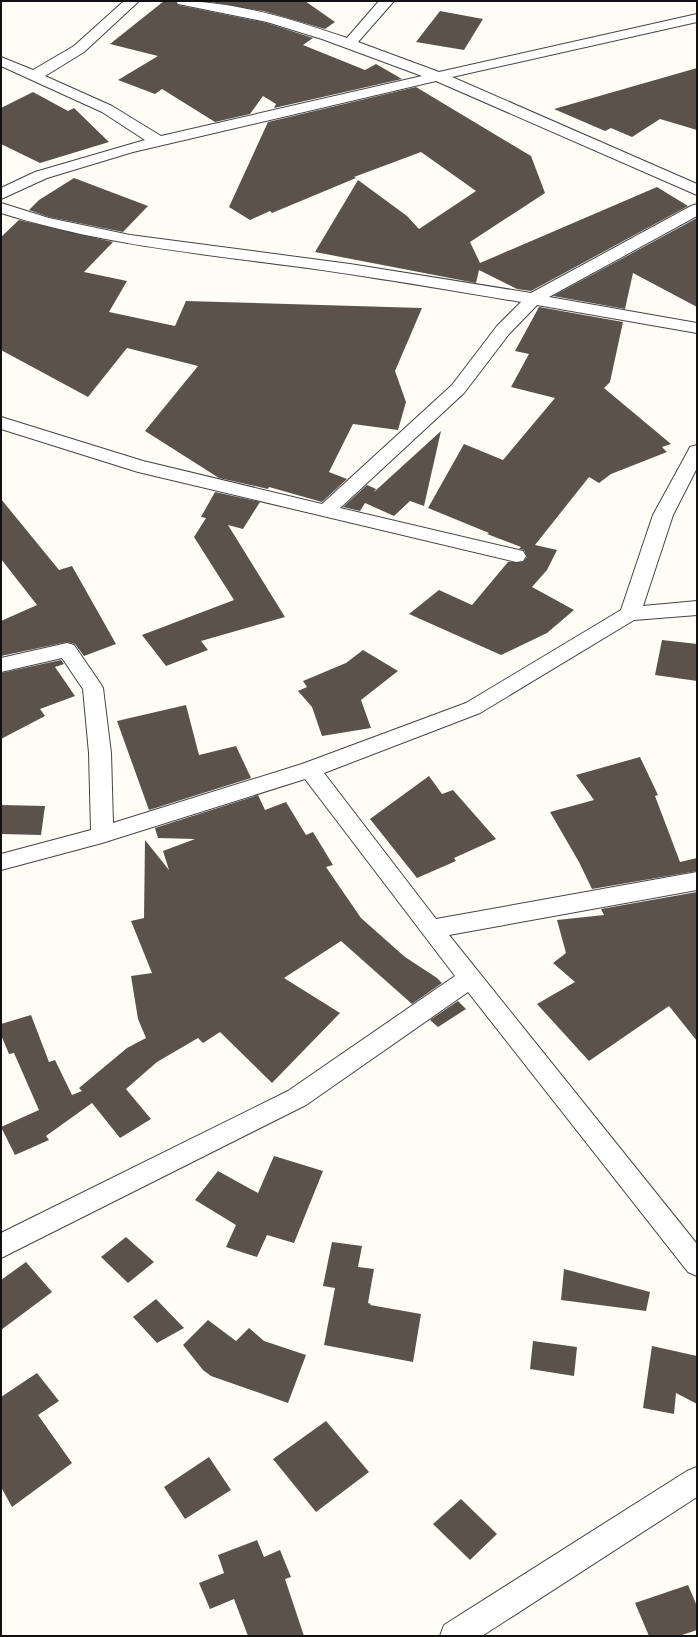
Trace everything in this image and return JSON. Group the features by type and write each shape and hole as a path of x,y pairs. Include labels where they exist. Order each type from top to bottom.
{"street":[{"path":"34,76 79,49 132,1"},
{"path":"183,1 271,18 440,76 697,190"},
{"path":"349,44 387,1"},
{"path":"1,194 41,175 129,148 560,48 697,18"},
{"path":"1,61 107,109 158,141"},
{"path":"1,208 42,222 143,242 350,269 697,328"},
{"path":"326,511 458,389 503,330 532,299 697,209"},
{"path":"1,423 138,466 516,556"},
{"path":"630,614 663,515 697,452"},
{"path":"1,862 102,835 310,770 473,708 630,614 697,608"},
{"path":"1,665 67,650 93,688 100,753 102,835"},
{"path":"310,770 431,929 697,1264"},
{"path":"431,929 697,880"},
{"path":"1,1246 297,1098 470,978"},
{"path":"455,1636 697,1481"}],"building":[{"path":"164,1 175,1 178,5 267,23 313,38 303,45 365,70 376,64 402,79 274,108 276,104 263,96 250,114 215,122 162,89 155,94 118,80 158,56 110,44"},
{"path":"205,1 305,1 335,22 325,29 263,11"},
{"path":"440,11 483,19 464,50 416,42"},
{"path":"697,68 697,130 660,119 632,137 611,128 605,131 554,109"},
{"path":"416,87 531,156 545,193 470,242 480,263 657,187 688,206 531,291 517,289 479,270 476,283 315,252 358,180 407,216 419,229 476,191 421,152 354,177 356,178 272,213 270,211 250,220 229,207 268,122"},
{"path":"33,92 68,111 74,108 109,142 40,163 1,144 1,108"},
{"path":"74,178 148,206 123,232 49,217 29,210 39,200"},
{"path":"697,218 697,307 633,273 625,309 553,296"},
{"path":"19,220 113,242 84,272 127,281 109,312 175,326 186,301 422,308 395,371 406,402 398,430 353,424 329,472 347,479 322,502 269,487 268,489 219,478 145,431 198,366 127,348 88,397 1,350 1,237"},
{"path":"539,307 623,322 610,382 604,388 671,444 662,447 667,452 611,474 599,483 589,477 535,545 557,550 547,570 532,587 574,610 547,633 501,655 409,614 439,590 472,605 508,562 523,562 527,557 524,550 519,549 521,547 428,508 464,444 503,460 555,398 511,387 529,354 515,351"},
{"path":"441,431 424,506 410,501 394,516 365,503 360,511 343,507 367,485 376,489 374,492"},
{"path":"215,492 260,502 243,529 228,525 285,617 201,641 208,650 166,666 142,635 234,600 194,537 206,518 201,517"},
{"path":"1,499 59,570 72,566 116,644 84,656 75,644 67,642 1,656 1,621 37,605 1,559"},
{"path":"662,640 697,644 697,681 655,675"},
{"path":"363,650 398,671 361,700 371,728 322,736 312,707 298,691 307,687 303,681 346,663"},
{"path":"61,660 64,664 55,667 75,696 40,709 45,716 1,739 1,673"},
{"path":"186,705 199,755 236,746 251,778 149,810 117,721"},
{"path":"640,757 658,795 655,796 680,862 697,858 697,871 592,889 579,862 550,812 594,800 576,775"},
{"path":"429,776 442,794 453,790 496,839 454,858 456,861 417,878 370,819"},
{"path":"258,795 265,810 286,802 306,835 313,832 333,865 326,867 361,918 405,957 437,978 442,983 412,1004 341,941 284,978 340,1013 272,1083 220,1032 203,1043 198,1038 157,1062 126,1089 151,1119 120,1138 92,1103 46,1136 49,1140 15,1155 1,1127 39,1110 14,1053 9,1054 1,1035 1,1024 31,1015 49,1062 55,1060 72,1095 82,1091 79,1088 127,1048 146,1038 138,1019 131,976 152,973 131,921 144,918 145,840 169,870 163,851 195,839 158,838 155,828"},
{"path":"1,805 45,806 41,835 1,834"},
{"path":"697,892 697,1041 669,1006 589,1061 537,1004 575,982 553,963 566,953 557,920 604,915 601,909"},
{"path":"458,1001 466,1009 438,1027 430,1020"},
{"path":"274,1156 323,1171 294,1243 267,1235 257,1257 226,1247 236,1225 195,1200 218,1171 258,1193"},
{"path":"126,1237 154,1262 128,1283 101,1257"},
{"path":"332,1242 362,1246 358,1267 374,1269 368,1303 371,1304 370,1305 421,1314 413,1362 324,1345 335,1288 323,1286"},
{"path":"26,1262 52,1292 1,1330 1,1280"},
{"path":"564,1269 650,1292 646,1311 561,1300"},
{"path":"156,1299 184,1328 157,1343 133,1317"},
{"path":"208,1320 236,1341 249,1328 264,1341 306,1355 288,1403 211,1376 203,1370 183,1345"},
{"path":"533,1341 577,1347 574,1376 530,1369"},
{"path":"652,1346 697,1356 697,1404 676,1393 674,1414 643,1408"},
{"path":"37,1373 59,1401 38,1415 72,1463 12,1507 1,1487 1,1397"},
{"path":"326,1421 369,1472 316,1512 273,1459"},
{"path":"209,1457 231,1490 185,1519 164,1487"},
{"path":"461,1499 497,1534 470,1560 433,1524"},
{"path":"257,1540 264,1557 280,1550 291,1577 285,1579 304,1636 248,1636 234,1599 210,1609 199,1583 224,1573 218,1555"},
{"path":"688,1585 697,1606 697,1630 679,1636 649,1636 635,1603"}]}
